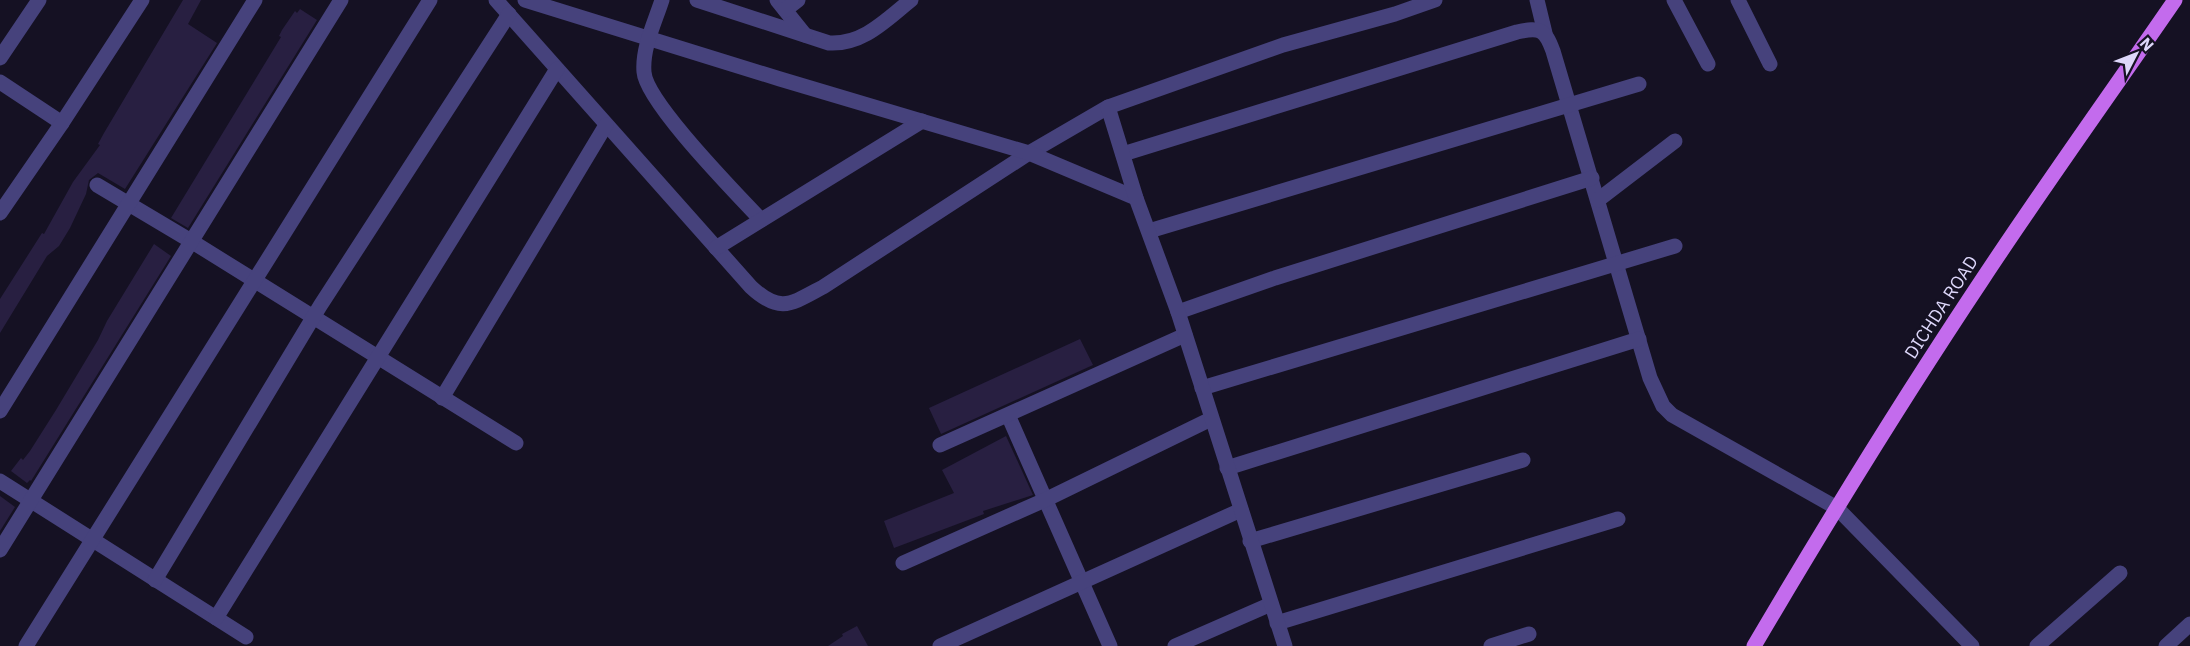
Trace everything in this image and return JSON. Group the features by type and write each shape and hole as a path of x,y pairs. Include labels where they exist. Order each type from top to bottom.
{"main road":[{"name":"DICHDA ROAD","path":"1754,646 1896,412 1982,280 2175,0"}],"street":[{"path":"0,58 39,0"},
{"path":"0,213 142,0"},
{"path":"0,411 255,0"},
{"path":"0,550 341,0"},
{"path":"26,646 430,0"},
{"path":"496,0 716,248 762,297 775,304 788,304 823,287 1029,153 1108,107 1283,45 1395,14 1436,0"},
{"path":"525,0 780,80 1029,153 1136,198"},
{"path":"662,0 645,60 644,74 654,97 761,220"},
{"path":"697,0 829,43 854,41 869,33 911,0"},
{"path":"798,0 781,5 806,35"},
{"path":"1537,0 1545,33 1592,178 1656,394 1663,406 1672,415 1837,508 1972,646"},
{"path":"1674,0 1708,64"},
{"path":"1738,0 1770,64"},
{"path":"155,580 313,318 509,14"},
{"path":"1122,154 1517,32 1537,29 1545,33"},
{"path":"216,618 557,69"},
{"path":"0,82 62,123"},
{"path":"1149,231 1640,84"},
{"path":"1108,107 1136,198 1178,312 1285,646"},
{"path":"716,248 922,121"},
{"path":"442,398 606,125"},
{"path":"1598,200 1675,141"},
{"path":"1178,312 1275,278 1592,178"},
{"path":"97,185 516,443"},
{"path":"1202,388 1676,246"},
{"path":"940,445 1185,335"},
{"path":"1227,468 1639,339"},
{"path":"1008,415 1110,646"},
{"path":"903,563 1047,499 1211,419"},
{"path":"1250,541 1523,460"},
{"path":"0,482 246,637"},
{"path":"940,646 1241,510"},
{"path":"1277,622 1618,519"},
{"path":"2037,646 2120,573"},
{"path":"1175,646 1270,604"},
{"path":"2166,646 2190,624"},
{"path":"1491,646 1529,634"}],"building":[{"path":"183,0 201,0 188,24 217,43 125,189 98,173 89,180 86,194 70,228 59,246 47,256 0,333 0,299 42,233 44,234 73,182 100,145 98,144 104,133"},
{"path":"300,9 317,20 188,228 171,218 281,37 279,36 282,30 295,11 297,13"},
{"path":"154,244 171,256 31,481 27,483 11,471 30,451 56,410"},
{"path":"1080,339 1093,365 941,434 929,408"},
{"path":"1006,436 1033,495 983,511 984,514 894,548 884,521 954,493 942,470"},
{"path":"0,496 15,507 0,531"},
{"path":"857,626 868,646 828,646 843,636 842,634"}]}
